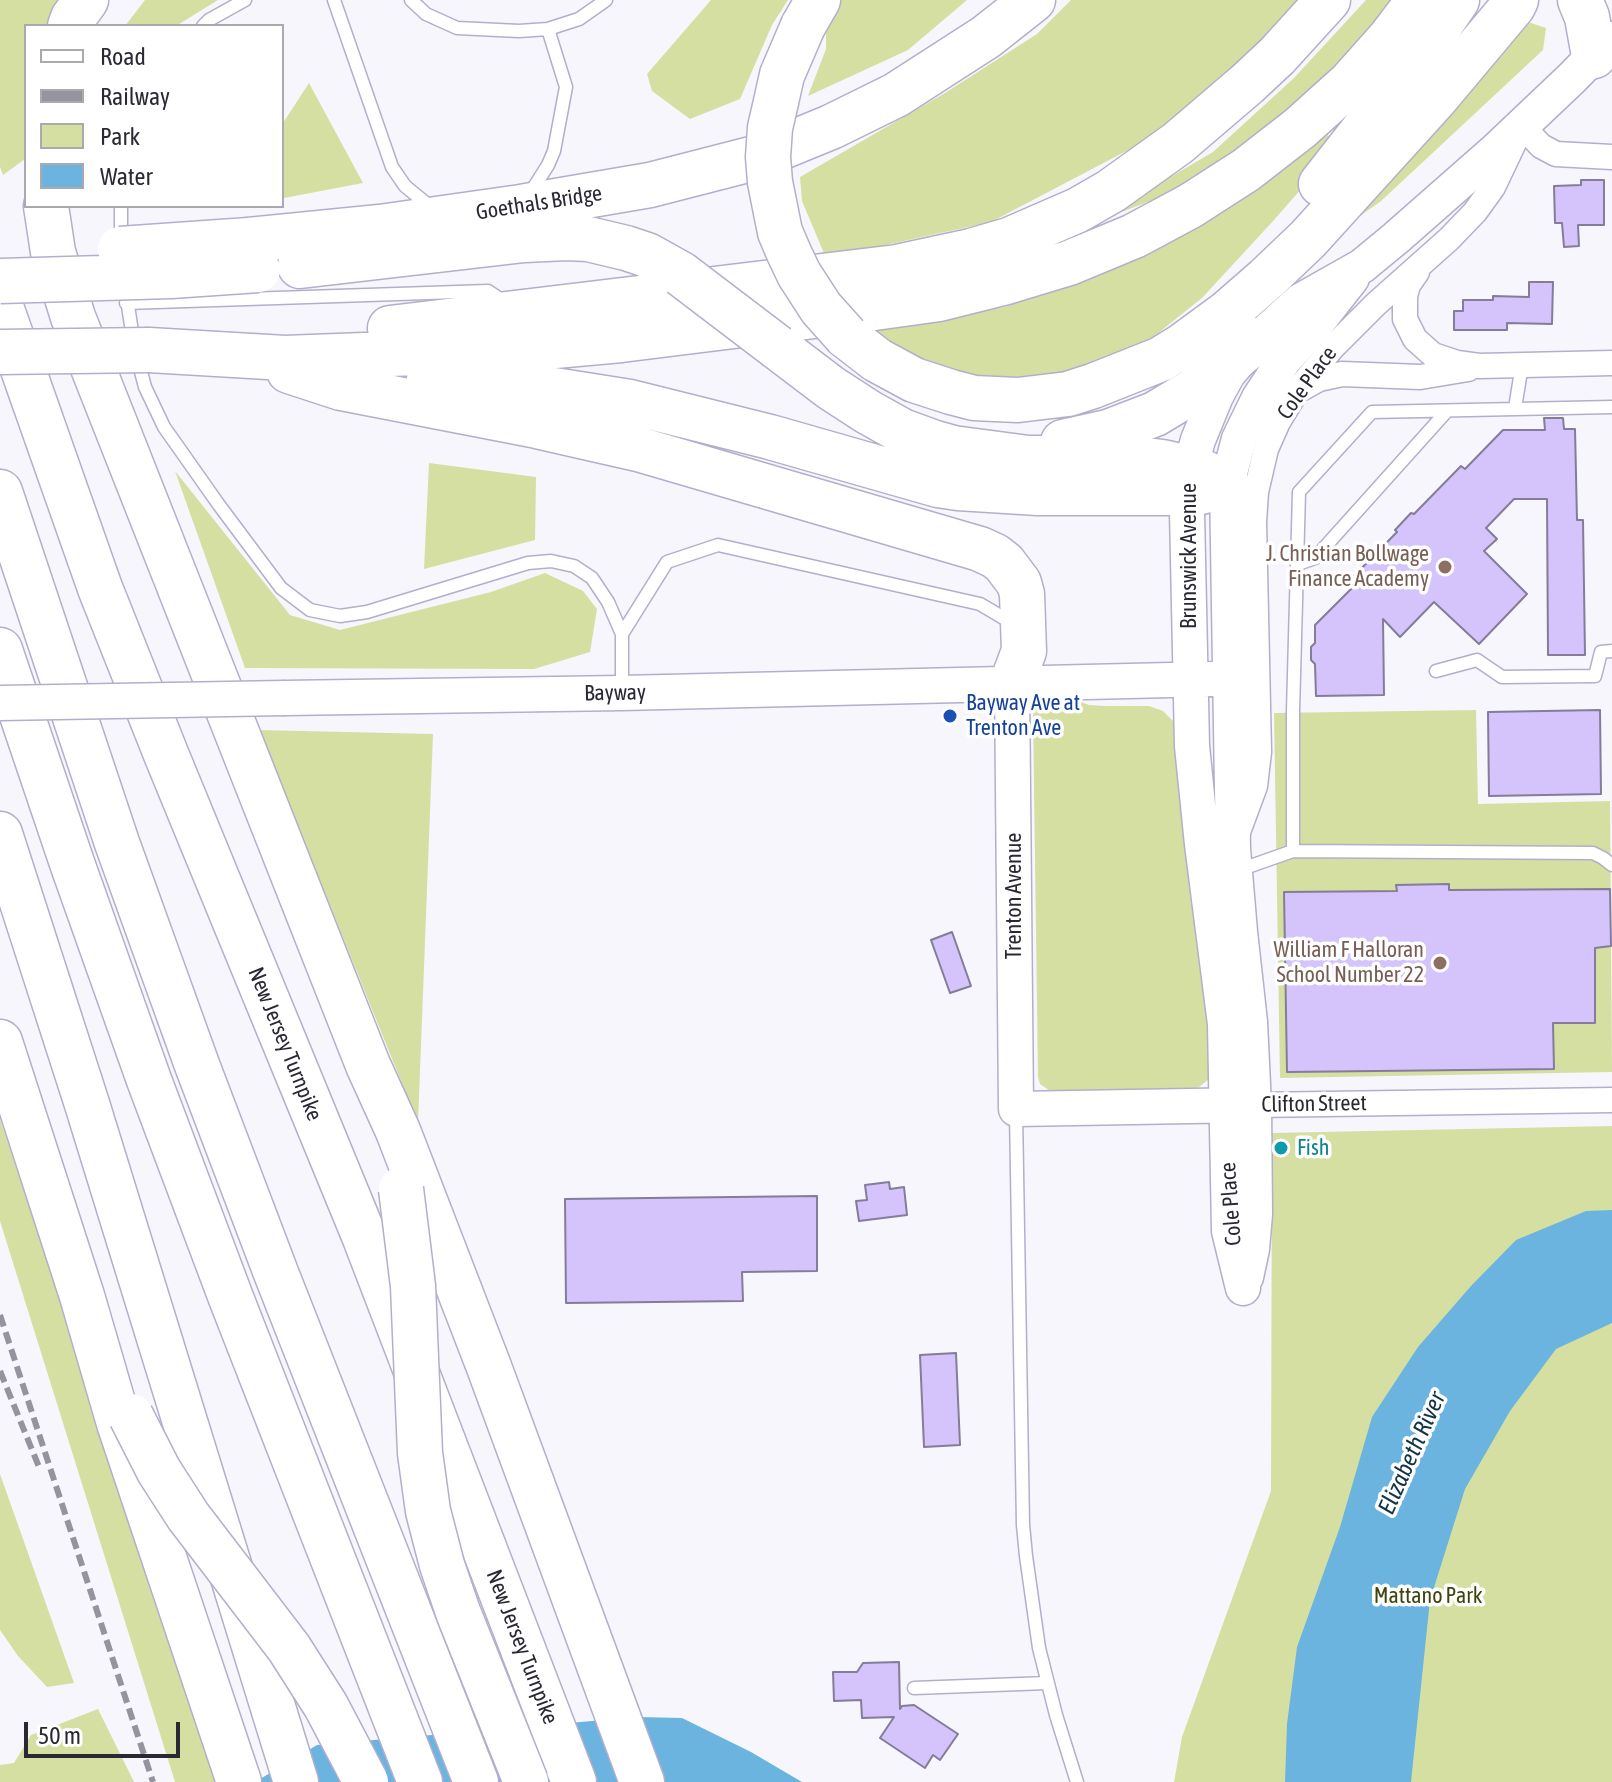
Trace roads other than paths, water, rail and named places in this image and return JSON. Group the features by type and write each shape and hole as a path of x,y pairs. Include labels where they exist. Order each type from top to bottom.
{"highway":[{"path":"71,24 86,0"},
{"name":"Goethals Bridge","path":"0,254 87,251 254,255 688,176 755,158 863,112 916,83 986,37 1033,0"},
{"path":"0,352 149,350 273,370 285,356 417,326 897,267 958,254 1009,240 1056,220 1142,170 1247,84 1328,0"},
{"path":"285,356 475,352 621,340 907,304 971,292 1035,274 1093,254 1147,229 1246,170 1300,128 1350,83 1419,0"},
{"path":"1112,379 1191,321 1246,270 1352,146 1401,82 1457,0"},
{"path":"1580,0 1603,47"},
{"path":"810,13 782,75 769,142 770,182 780,232 799,274 821,308 846,336 877,360 914,380 974,398 1018,400 1068,394 1161,359 1227,313 1329,218 1518,2"},
{"path":"46,208 53,252 73,317 368,1065 398,1131 642,1782"},
{"path":"0,281 82,280 254,255 588,239 647,255 681,274 850,401 902,431 935,443 1028,458 1139,459 1202,482"},
{"name":"New Jersey Turnpike","path":"0,304 100,588 365,1238 574,1782"},
{"path":"977,451 1060,443 1131,424 1195,390 1257,340"},
{"path":"285,356 630,402 958,488 1025,492 1202,482"},
{"path":"285,356 341,388 626,446 967,544 995,556 1019,583 1024,605 1024,651 1012,683"},
{"path":"0,492 117,843 197,1065 476,1782"},
{"path":"0,650 154,1095 420,1782"},
{"path":"0,834 87,1104 296,1782"},
{"path":"0,1042 82,1296 119,1423 239,1782"},
{"path":"368,1065 401,1189 413,1286 420,1453 428,1511 458,1612 526,1782"},
{"path":"82,1296 131,1416 159,1471 188,1516 297,1660 326,1706 366,1782"}],"street":[{"name":"Brunswick Avenue","path":"1229,678 1198,440 1228,374 1257,340 1300,301 1362,266 1436,204 1603,47"},
{"path":"1522,126 1541,146 1556,154 1612,157"},
{"name":"Cole Place","path":"1234,860 1255,786 1258,762 1254,522 1256,492 1266,449 1296,392 1338,341 1465,224 1484,201 1522,126"},
{"path":"1425,261 1408,285 1405,319 1423,348 1433,355 1479,366 1612,363"},
{"name":"Brunswick Avenue","path":"1190,680 1202,482 1239,439 1259,398 1284,360 1362,266"},
{"path":"1296,392 1319,379 1342,374 1420,377 1479,366"},
{"name":"Cole Place","path":"1229,678 1234,860 1250,1022 1241,1105"},
{"name":"Bayway","path":"0,703 622,693 1229,678"},
{"path":"1190,680 1197,795 1225,1024 1241,1105"},
{"name":"Trenton Avenue","path":"1012,683 1016,1109"},
{"name":"Clifton Street","path":"1016,1109 1612,1100"}],"lane":[{"path":"205,24 245,0"},
{"path":"334,0 392,167 405,186 445,218"},
{"path":"411,0 426,14 457,28 519,31 548,29 579,19 606,0"},
{"path":"521,207 543,175 554,151 566,87 548,29"},
{"path":"121,208 126,303 145,387 164,427 281,588 310,610 340,616 367,612 528,563 551,561 574,566 592,578 608,602 622,634 622,693"},
{"path":"126,303 488,291 521,313"},
{"path":"1515,408 1522,365"},
{"path":"1293,851 1299,492 1372,412 1612,407"},
{"path":"1298,564 1315,558 1447,411"},
{"path":"622,634 667,562 718,545 980,604 1024,632"},
{"path":"1436,671 1477,660 1502,677 1595,676 1601,652 1612,651"},
{"path":"1234,860 1293,851 1593,853 1612,865"},
{"path":"1016,1109 1023,1525 1034,1619 1047,1683 1077,1782"},
{"path":"914,1688 1047,1683"}],"water":[{"name":"Elizabeth River","path":"1612,1210 1612,1323 1556,1349 1510,1411 1465,1489 1430,1600 1411,1782 1285,1782 1287,1724 1297,1647 1340,1527 1372,1417 1418,1347 1516,1240 1586,1211"},
{"path":"638,1717 682,1718 751,1752 802,1782 255,1782 317,1745"}],"railway":[{"path":"0,1315 153,1782"},
{"path":"0,1371 39,1467"}],"place":[{"name":"J. Christian Bollwage Finance Academy","path":"1445,567"},
{"name":"Bayway Ave at Trenton Ave","path":"950,716"},
{"name":"William F Halloran School Number 22","path":"1440,963"},
{"name":"Fish","path":"1281,1148"}],"park label":[{"name":"Mattano Park","path":"1428,1596"}]}
